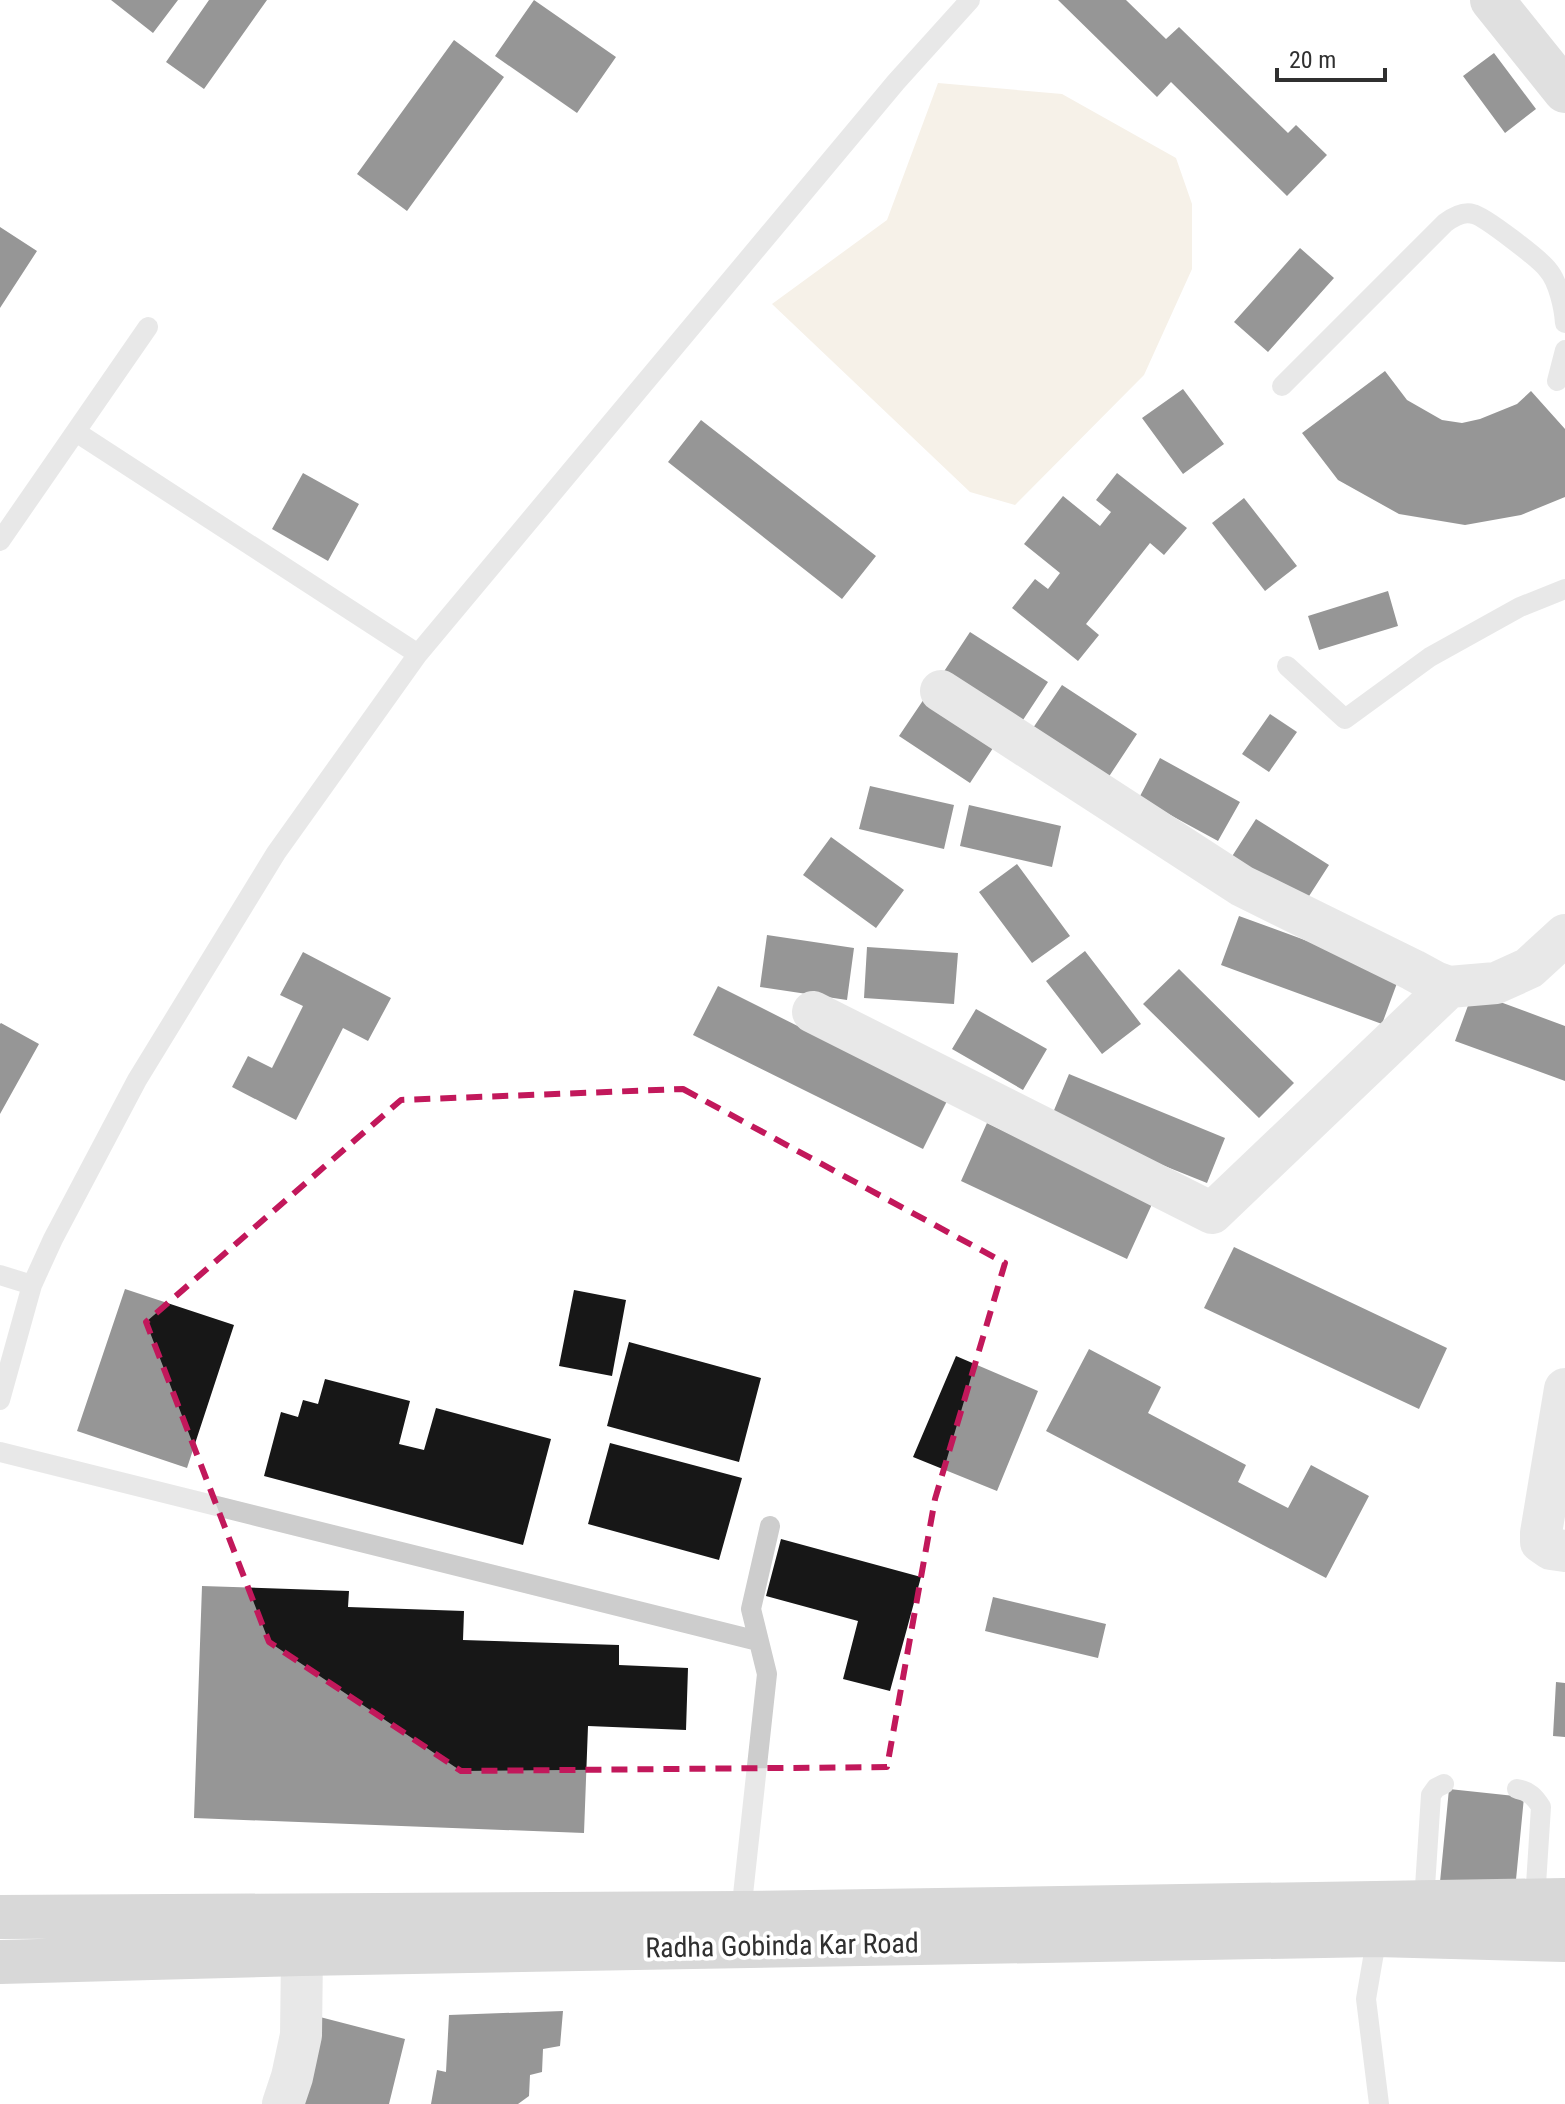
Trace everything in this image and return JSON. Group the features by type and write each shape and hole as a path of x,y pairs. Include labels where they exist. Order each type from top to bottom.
{"main road":[{"path":"0,1917 741,1913 1550,1900"},
{"name":"Radha Gobinda Kar Road","path":"0,1962 1377,1935 1565,1940"}],"street":[{"path":"1492,0 1565,91"},
{"path":"941,691 1242,886 1435,982 1449,987 1496,983 1529,968 1565,935"},
{"path":"813,1012 1212,1213 1449,987"},
{"path":"1565,1389 1541,1542 1551,1549 1565,1551"},
{"path":"283,2104 301,2035 302,1954"}],"lane":[{"path":"0,1400 32,1285 53,1239 137,1080 276,853 418,654 896,82 970,0"},
{"path":"1282,386 1445,223 1457,215 1473,213 1557,269 1565,323"},
{"path":"0,541 148,327"},
{"path":"1557,381 1565,350"},
{"path":"76,432 418,654"},
{"path":"1287,666 1345,719 1430,657 1510,612 1565,589"},
{"path":"0,1275 32,1285"},
{"path":"0,1452 758,1641"},
{"path":"741,1913 767,1674 751,1609 770,1526"},
{"path":"1424,1902 1431,1795 1444,1784"},
{"path":"1517,1789 1534,1796 1541,1807 1550,1900"},
{"path":"1377,1935 1366,1999 1379,2104"}],"highlighted area":[{"path":"683,1089 1005,1263 935,1499 887,1767 461,1771 269,1642 146,1322 401,1100"}],"shaded area":[{"path":"938,83 1062,94 1176,158 1192,204 1192,269 1144,375 1015,505 970,492 772,304 887,220"}],"building":[{"path":"111,0 178,0 153,33"},
{"path":"209,0 267,0 204,89 166,62"},
{"path":"534,0 616,57 577,113 495,56"},
{"path":"1058,0 1126,0 1166,39 1179,27 1288,133 1296,125 1327,155 1287,196 1171,82 1157,97"},
{"path":"454,40 504,77 407,211 357,174"},
{"path":"1494,53 1536,109 1505,133 1463,76"},
{"path":"0,227 37,251 0,308"},
{"path":"1300,248 1334,278 1268,352 1234,322"},
{"path":"1385,371 1407,400 1442,420 1462,423 1517,404 1531,391 1565,429 1565,497 1521,515 1465,525 1399,514 1338,480 1302,433"},
{"path":"1183,389 1224,444 1183,474 1142,418"},
{"path":"701,420 876,556 842,599 668,462"},
{"path":"303,473 359,504 328,561 272,529"},
{"path":"1117,473 1187,528 1164,555 1150,543 1086,624 1099,635 1078,661 1012,608 1035,579 1048,589 1060,573 1024,544 1063,496 1100,526 1111,512 1096,500"},
{"path":"1244,498 1297,566 1265,591 1212,523"},
{"path":"1388,591 1398,626 1319,650 1308,616"},
{"path":"970,632 1048,682 1019,726 941,676"},
{"path":"1062,685 1137,734 1108,778 1033,728"},
{"path":"926,696 997,742 970,783 899,736"},
{"path":"1270,714 1297,732 1269,772 1242,754"},
{"path":"1160,758 1240,802 1218,841 1139,798"},
{"path":"870,786 954,805 944,849 859,829"},
{"path":"969,805 1061,826 1052,867 960,846"},
{"path":"1256,819 1329,865 1302,907 1229,861"},
{"path":"831,837 904,890 876,928 803,875"},
{"path":"1017,864 1070,936 1032,963 979,892"},
{"path":"1239,916 1400,975 1382,1024 1221,965"},
{"path":"767,935 854,948 847,1000 760,987"},
{"path":"867,947 958,953 954,1004 864,998"},
{"path":"1085,951 1141,1024 1102,1054 1046,981"},
{"path":"303,952 391,998 368,1041 343,1028 296,1120 232,1087 248,1056 272,1068 303,1006 280,995"},
{"path":"1179,969 1294,1083 1259,1118 1143,1004"},
{"path":"718,986 947,1101 923,1149 693,1035"},
{"path":"1473,992 1565,1026 1565,1081 1455,1041"},
{"path":"976,1009 1047,1049 1023,1090 952,1049"},
{"path":"0,1024 39,1044 0,1114"},
{"path":"1069,1074 1225,1138 1207,1183 1050,1120"},
{"path":"987,1123 1153,1202 1127,1259 961,1181"},
{"path":"1234,1247 1447,1348 1419,1409 1204,1308"},
{"path":"125,1289 234,1325 187,1468 77,1431"},
{"path":"574,1290 626,1300 612,1376 559,1366"},
{"path":"629,1342 761,1378 739,1462 607,1426"},
{"path":"1089,1349 1161,1387 1148,1413 1246,1465 1238,1482 1288,1508 1311,1465 1369,1496 1326,1578 1046,1431"},
{"path":"956,1356 1038,1391 997,1491 913,1457"},
{"path":"325,1379 410,1401 399,1444 424,1450 436,1408 551,1439 523,1545 264,1476 281,1412 298,1417 303,1400 318,1404"},
{"path":"610,1443 742,1478 719,1560 588,1524"},
{"path":"781,1539 921,1577 890,1691 843,1679 858,1621 766,1596"},
{"path":"202,1586 349,1591 348,1607 464,1611 463,1640 619,1645 619,1665 688,1668 686,1730 588,1726 584,1833 194,1818"},
{"path":"993,1597 1106,1624 1098,1658 985,1631"},
{"path":"1556,1682 1565,1683 1565,1737 1553,1736"},
{"path":"1449,1789 1524,1797 1515,1890 1440,1882"},
{"path":"563,2011 560,2046 543,2049 542,2072 530,2075 529,2096 518,2104 431,2104 437,2070 446,2072 449,2015"},
{"path":"320,2017 405,2039 389,2104 297,2104"}]}
